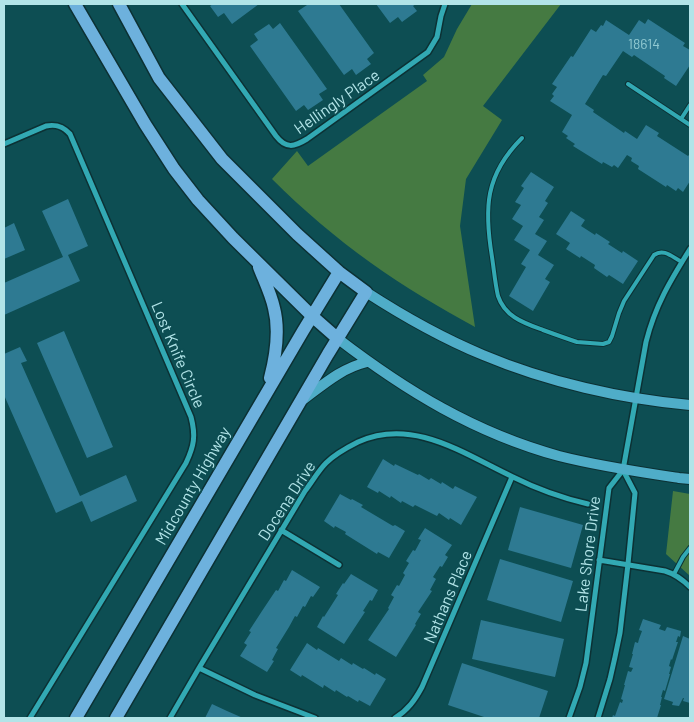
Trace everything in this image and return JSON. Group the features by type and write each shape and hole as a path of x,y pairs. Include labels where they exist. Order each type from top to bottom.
{"main road":[{"path":"76,4 145,124 174,169 198,200 232,238 312,316 367,362 429,402 472,424 512,441 559,456 623,470 690,478"},
{"path":"119,4 159,78 222,159 296,234 339,272 366,292 402,315 435,332 482,355 521,370 635,398 690,405"},
{"path":"257,262 274,308 277,332 276,356 266,394"},
{"name":"Midcounty Highway","path":"76,718 339,272"},
{"path":"116,718 366,292"},
{"path":"301,401 338,374 356,364 367,362"}],"street":[{"name":"Hellingly Place","path":"182,4 276,136 284,144 294,146 307,140 428,52 436,37 445,4"},
{"name":"Lost Knife Circle","path":"4,144 53,124 66,129 70,134 186,405 194,429 194,440 186,463 30,718"},
{"path":"598,718 616,657 622,619 635,493 623,470 635,398 651,324 663,294 690,249"},
{"name":"Docena Drive","path":"170,718 305,491 326,464 346,448 368,438 390,434 417,436 440,442 512,477 556,495 588,504"},
{"name":"Lake Shore Drive","path":"569,718 586,663 608,488 623,470"},
{"name":"Nathans Place","path":"395,718 413,703 422,687 512,477"},
{"path":"281,530 339,565"},
{"path":"599,560 655,568 674,574 690,587"},
{"path":"199,668 256,695 315,718"}],"lane":[{"path":"628,84 690,125"},
{"path":"681,119 690,105"},
{"path":"522,138 508,154 497,173 491,187 487,211 488,234 498,296 505,310 512,317 523,323 577,342 606,343 611,339 624,301 654,255 665,252 682,262"},
{"path":"674,574 690,548"}],"green space":[{"path":"472,4 561,4 483,106 502,120 466,179 460,226 475,327 371,263 320,223 272,179 297,151 308,166 427,81 423,75 444,57 457,29"},
{"path":"673,491 690,494 690,576 666,554"}],"building":[{"path":"213,4 259,4 232,24 224,13 218,17 210,6"},
{"path":"306,4 339,4 374,53 367,59 371,64 356,75 352,69 344,75 298,11"},
{"path":"376,4 416,4 413,6 417,11 402,22 398,17 390,23"},
{"path":"648,19 685,43 683,46 690,50 690,65 676,86 664,78 665,76 634,55 632,57 623,51 606,76 603,75 585,104 594,110 593,112 624,133 625,131 637,139 646,125 659,133 657,136 688,156 690,154 690,181 683,192 678,188 676,191 667,185 666,187 638,169 639,166 631,161 632,158 627,155 618,168 614,165 612,167 603,162 602,164 573,146 575,144 566,138 568,136 562,132 572,115 550,101 557,87 552,84 571,56 573,57 591,29 596,32 601,25 603,26 606,20 629,35 639,20 645,24"},
{"path":"280,23 327,89 319,94 323,100 308,110 304,105 296,111 250,46 258,40 254,34 269,24 273,29"},
{"path":"531,172 554,187 545,201 548,203 539,217 544,220 535,234 547,241 538,255 554,265 545,279 550,282 533,311 509,296 526,267 521,264 530,250 514,240 523,226 512,219 521,205 515,202 524,188 521,186"},
{"path":"68,199 88,246 68,255 80,281 4,315 4,283 63,257 42,211"},
{"path":"571,211 585,220 581,226 595,235 596,233 610,242 608,244 638,261 623,284 609,275 607,277 594,268 595,265 566,249 570,243 556,234"},
{"path":"14,223 25,250 4,259 4,228"},
{"path":"64,331 113,447 87,458 37,343"},
{"path":"20,347 27,361 21,363 80,496 126,475 137,501 91,522 82,501 56,513 4,395 4,354"},
{"path":"383,459 394,466 395,464 429,480 431,478 441,484 442,482 453,489 455,486 477,497 461,525 439,513 437,516 415,505 413,507 402,501 401,503 391,496 390,498 379,491 378,493 367,487"},
{"path":"340,494 363,505 361,507 405,531 389,558 378,552 377,554 345,534 346,532 335,526 334,528 324,521"},
{"path":"520,507 583,525 571,568 508,550"},
{"path":"425,528 452,545 445,555 448,557 433,577 436,579 430,590 432,591 418,612 421,614 416,625 396,657 368,640 389,609 394,597 391,595 405,575 403,573 409,563 406,561 413,550 415,551 421,540 418,539"},
{"path":"500,559 573,581 561,622 487,600"},
{"path":"292,570 320,587 313,597 311,596 305,607 303,606 297,617 295,616 276,648 278,649 272,660 274,661 267,672 240,656 247,645 244,643 251,632 249,631 276,590 278,591 284,580 286,581"},
{"path":"351,574 378,590 372,601 370,600 363,611 365,612 344,644 317,627 338,595 336,594 343,583"},
{"path":"643,619 661,625 659,629 665,631 667,627 681,631 669,666 671,667 670,674 665,691 663,690 657,718 612,718 613,715 615,716 620,702 622,703 623,700 621,699 624,685 628,671 631,672 633,668 629,667 635,642 638,643 642,631 639,630"},
{"path":"481,620 564,639 555,677 472,659"},
{"path":"683,636 690,639 690,703 683,701 683,698 679,706 672,705 673,702 664,699"},
{"path":"307,643 339,661 341,658 352,665 353,663 386,679 370,706 359,700 358,702 347,697 336,690 335,692 324,685 323,688 290,670"},
{"path":"462,663 548,691 539,718 487,718 448,705"},
{"path":"212,704 227,711 243,718 205,718"}]}
